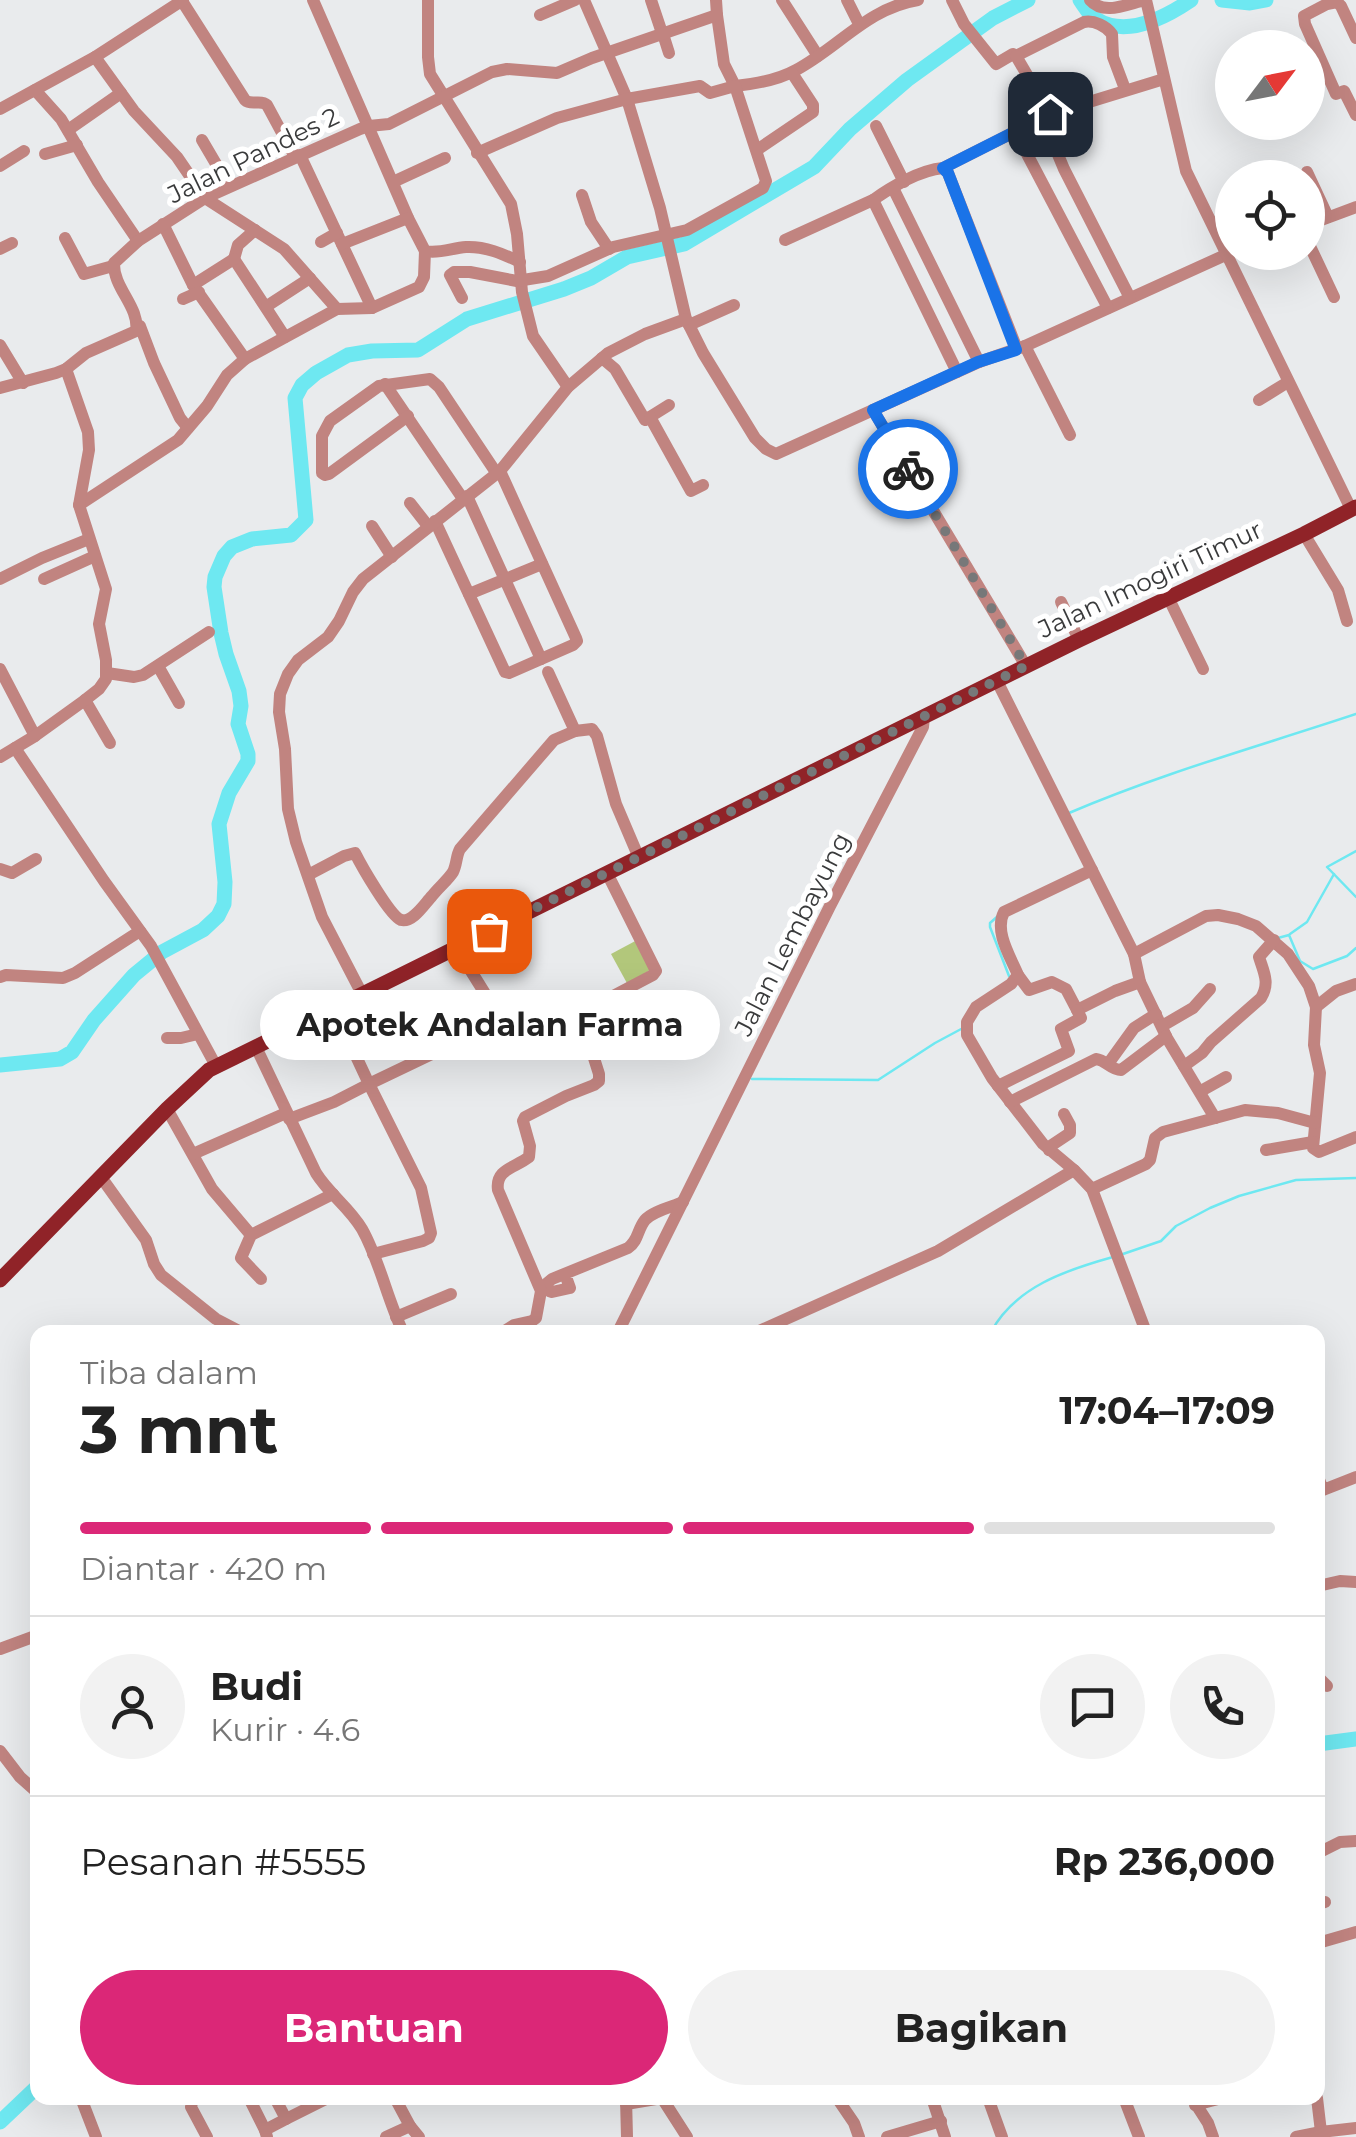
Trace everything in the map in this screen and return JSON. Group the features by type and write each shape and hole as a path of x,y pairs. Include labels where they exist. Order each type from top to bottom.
{"main road":[{"name":"Jalan Imogiri Timur","path":"0,1280 202,1074 216,1066 1354,508"}],"street":[{"path":"0,109 95,57 182,0 245,100 268,104 340,238 372,308"},
{"path":"79,504 170,447 185,425 207,406 243,356 337,309 372,308 419,288 426,252 313,0"},
{"path":"428,0 430,74 511,204 526,313 533,336 568,388"},
{"path":"540,15 575,0"},
{"path":"584,0 628,99 688,322 718,380 755,438 772,453 978,362 1021,348 1215,259"},
{"path":"651,0 669,54"},
{"name":"Jalan Pandes 2","path":"113,266 116,258 138,241 204,198 297,156 369,126 389,124 498,70 557,73 731,0"},
{"path":"782,0 818,56"},
{"path":"847,0 859,24"},
{"path":"477,152 557,118 628,99 700,86 710,93 792,73 883,10 918,0"},
{"path":"952,0 964,24 995,64 1090,21 1111,32 1113,57 1126,89"},
{"path":"1090,0 1104,10 1147,2 1186,171 1215,226"},
{"path":"1356,38 1337,2 1304,16 1336,94 1350,88 1356,115"},
{"path":"462,298 450,273 470,272 522,286 609,249 668,242 763,188 766,177 724,64 716,7"},
{"path":"1016,56 1050,114 1054,145 1064,170 1130,298"},
{"path":"95,57 143,122 177,156 204,198 284,249 337,309"},
{"path":"757,150 813,112 792,73"},
{"path":"785,240 1050,114 1164,79"},
{"path":"34,90 68,130 138,241"},
{"path":"68,130 121,93"},
{"path":"876,126 978,362"},
{"path":"1016,133 1108,308"},
{"path":"202,140 229,186"},
{"path":"45,154 77,146"},
{"path":"0,166 24,151"},
{"path":"393,182 445,158"},
{"path":"943,168 1021,348 1070,435"},
{"path":"582,196 609,249"},
{"path":"873,200 957,372"},
{"path":"1325,218 1356,207"},
{"path":"1325,211 1328,217"},
{"path":"322,242 408,218"},
{"path":"163,224 211,313 243,356"},
{"path":"255,230 238,245 234,258 285,337"},
{"path":"65,238 84,274 113,266 185,425"},
{"path":"426,252 482,248 520,262"},
{"path":"183,300 234,258"},
{"path":"1237,270 1288,382 1354,508"},
{"path":"1321,270 1334,297"},
{"path":"267,306 310,278"},
{"path":"362,994 328,930 288,810 279,712 280,694 292,667 328,637 357,585 499,472 568,388 602,358 645,334 734,304"},
{"path":"0,388 66,369 86,353 132,333 140,325"},
{"path":"0,345 23,383"},
{"path":"602,358 615,369 644,420 669,405"},
{"path":"0,757 100,690 107,673 99,624 106,589 79,504 89,442 66,369"},
{"path":"408,416 329,474 322,472 322,436 326,425 379,386 434,381 499,472 577,640 573,645 545,666 505,672 431,524 410,503"},
{"path":"1259,400 1288,382"},
{"path":"385,384 465,497 575,731"},
{"path":"873,410 1026,666"},
{"path":"650,418 692,490"},
{"path":"372,526 392,556"},
{"path":"1304,534 1338,590 1347,621"},
{"path":"0,579 90,539"},
{"path":"44,579 95,556"},
{"path":"469,594 542,564"},
{"path":"1168,597 1204,669"},
{"path":"1061,602 1079,640"},
{"path":"107,673 140,676 210,632"},
{"path":"158,666 180,702"},
{"path":"0,669 35,736"},
{"path":"997,681 1134,954 1140,982 1161,1025 1216,1118"},
{"path":"85,700 110,744"},
{"name":"Jalan Lembayung","path":"622,1325 924,717"},
{"path":"308,875 356,853 396,916 404,921 409,919 454,870 460,849 554,740 590,728 596,733 616,804 639,858"},
{"path":"15,748 161,961 216,1066"},
{"path":"0,870 12,873 36,859"},
{"path":"1078,1067 1061,1029 1081,1018 1066,988 1052,982 1029,990 1018,975 1000,929 1000,917 1092,870"},
{"path":"514,1325 536,1318 541,1290 498,1190 498,1176 527,1160 530,1154 525,1117 599,1081 593,1055 606,1041 596,1005 656,971 607,873"},
{"path":"1134,954 1206,916 1238,919 1256,926 1274,940 1300,971 1316,1007 1314,1046 1320,1073 1314,1150 1319,1152 1356,1137"},
{"path":"2,972 63,978 140,931"},
{"path":"1184,1066 1261,998 1267,980 1259,957 1274,940"},
{"path":"456,947 497,1018"},
{"path":"1018,975 976,1007 967,1022 967,1036 998,1086 1049,1150 1092,1189 1143,1325"},
{"path":"1077,1010 1140,982"},
{"path":"1316,1007 1336,992 1356,984"},
{"path":"1108,1064 1134,1028 1161,1025 1194,1008 1210,989"},
{"path":"334,1008 421,1188 431,1233 427,1240 373,1254"},
{"path":"1010,1102 1096,1059 1121,1070 1161,1025"},
{"path":"167,1038 198,1034"},
{"path":"256,1047 316,1173 357,1221 400,1325"},
{"path":"193,1154 334,1102 440,1050"},
{"path":"998,1086 1069,1050"},
{"path":"1200,1092 1226,1077"},
{"path":"167,1109 212,1189 250,1234"},
{"path":"1092,1189 1146,1164 1159,1134 1246,1110 1315,1122"},
{"path":"1049,1150 1070,1133 1064,1114"},
{"path":"1266,1150 1313,1142"},
{"path":"773,1325 938,1251 1074,1170"},
{"path":"101,1177 146,1240 157,1270 228,1325"},
{"path":"261,1279 241,1258 250,1234 332,1194"},
{"path":"565,1274 632,1246 647,1219 683,1202"},
{"path":"396,1318 451,1294"},
{"path":"1325,1485 1356,1477"},
{"path":"1325,1584 1356,1582"},
{"path":"0,1649 30,1637"},
{"path":"0,1751 30,1786"},
{"path":"1325,1850 1340,1842 1356,1841"},
{"path":"1325,1941 1356,1932"},
{"path":"84,2105 96,2137"},
{"path":"191,2105 207,2137"},
{"path":"253,2105 266,2133 313,2105"},
{"path":"278,2105 286,2118"},
{"path":"386,2137 414,2132 399,2105"},
{"path":"626,2105 627,2137"},
{"path":"666,2105 687,2137"},
{"path":"841,2105 859,2137"},
{"path":"935,2105 945,2137"},
{"path":"991,2105 1002,2137"},
{"path":"1127,2105 1139,2137"},
{"path":"1197,2105 1213,2137"},
{"path":"1318,2105 1321,2135"},
{"path":"887,2137 941,2121"},
{"path":"1296,2137 1356,2128"}],"green space":[{"path":"639,939 654,967 628,985 611,954"}],"waterway":[{"path":"0,1065 60,1059 72,1052 134,975 162,952 203,930 224,904 219,824 248,754 238,724 239,691 221,633 215,577 232,547 252,539 291,535 306,520 295,398 302,385 348,355 418,350 467,319 564,289 627,257 684,244 814,167 850,129 907,80 993,18 1028,0"},
{"path":"1080,0 1096,19 1120,26 1145,23 1191,0"},
{"path":"1222,0 1266,0"},
{"path":"1069,813 1175,773 1356,714"},
{"path":"1356,851 1327,867 1356,897"},
{"path":"1290,934 1307,922 1334,874"},
{"path":"998,916 990,927 1009,976"},
{"path":"1278,938 1289,935 1300,961 1313,969 1347,956 1356,948"},
{"path":"752,1079 878,1080 963,1028"},
{"path":"1120,1255 1161,1241 1176,1226 1239,1196 1296,1180 1356,1178"},
{"path":"995,1325 1014,1303 1043,1282 1113,1257"},
{"path":"1325,1743 1356,1739"},
{"path":"0,2122 30,2094"}],"way so far":[{"path":"489,931 1026,666 908,469"}],"place":[{"name":"Apotek Andalan Farma","path":"489,931"}],"route":[{"path":"908,469 873,410 978,362 1016,350 943,168 1050,114"}]}
